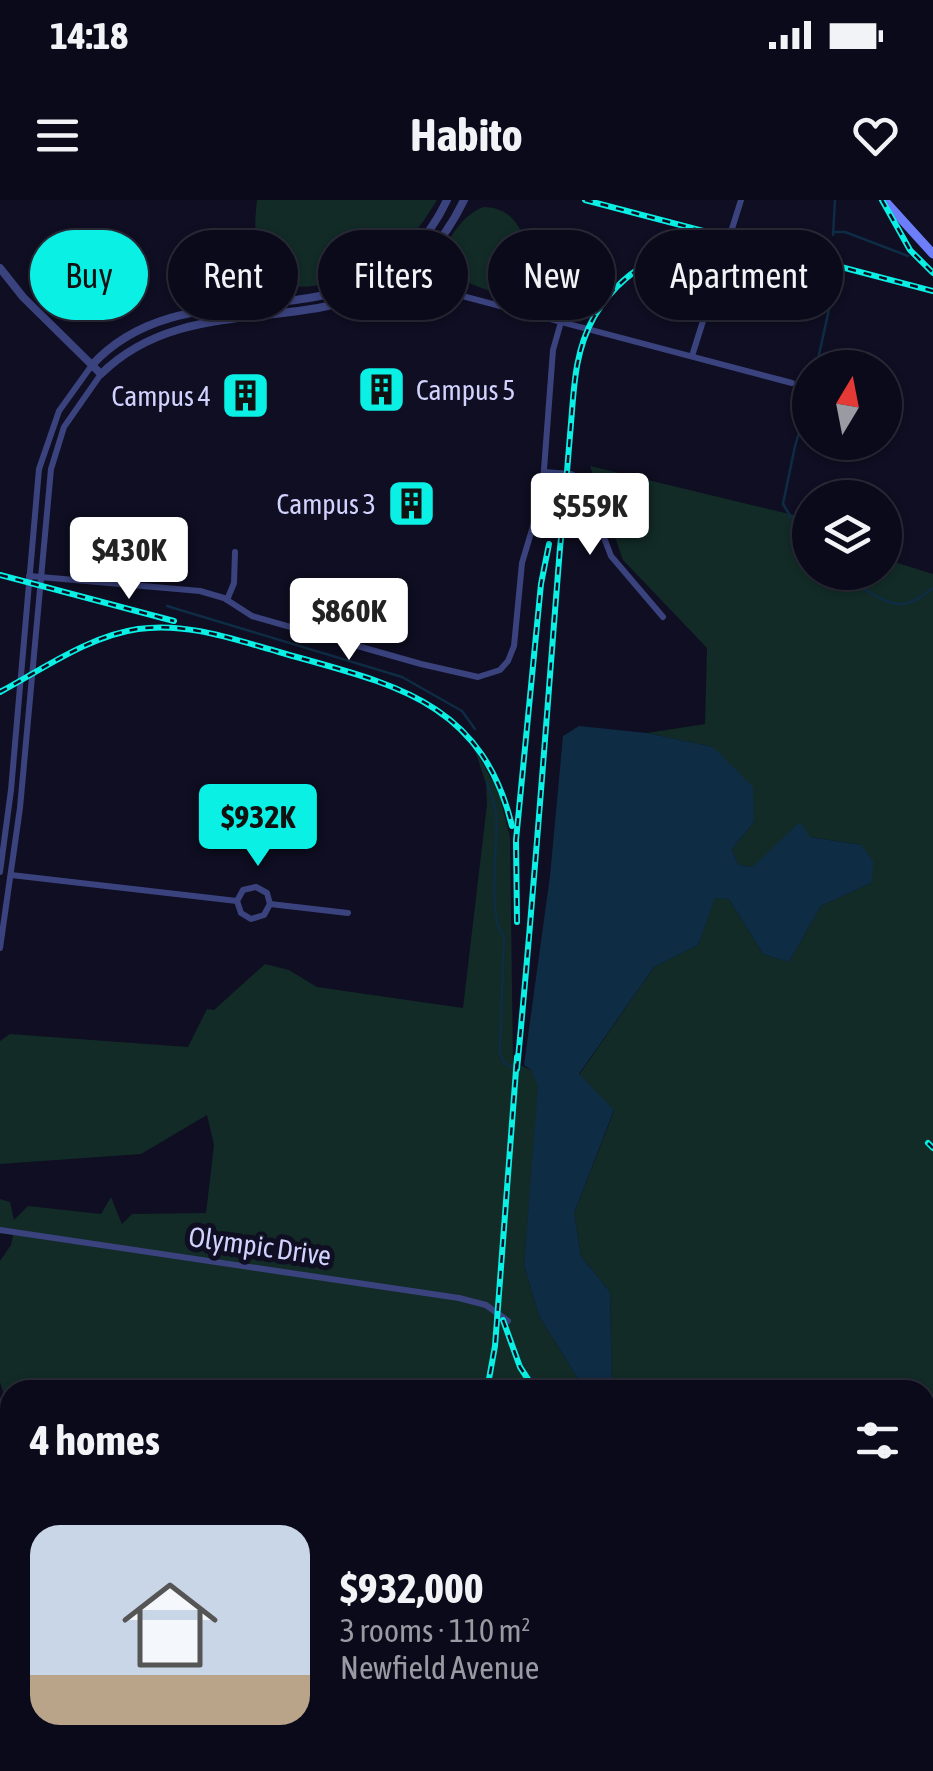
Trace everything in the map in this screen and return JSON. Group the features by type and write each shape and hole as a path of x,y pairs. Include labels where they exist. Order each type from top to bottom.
{"main road":[{"path":"884,200 933,254"}],"street":[{"path":"429,230 447,200"},
{"path":"444,230 464,200"},
{"path":"692,356 741,200"},
{"path":"0,268 23,297 101,374"},
{"path":"468,296 476,300"},
{"path":"0,872 36,492 44,448 59,411 92,365 120,340 163,318 318,297"},
{"path":"468,298 792,383"},
{"path":"0,948 20,808 55,450 70,416 101,374 142,343 182,327 318,310"},
{"path":"29,576 179,588 227,600 252,616 421,664 484,677 503,668 513,650 521,566 535,527 544,472 553,350 561,322"},
{"path":"544,472 571,474 582,480 608,552 664,617"},
{"path":"227,600 234,583 235,552"},
{"path":"11,876 238,901"},
{"path":"256,886 266,893 270,904 264,915 252,919 242,914 238,901 243,890 256,886"},
{"path":"270,904 348,913"},
{"name":"Olympic Drive","path":"0,1230 459,1298 486,1306 508,1321"}],"green space":[{"path":"257,200 437,200 416,230 318,230 318,285 306,287 298,286 298,230 256,230"},
{"path":"476,210 499,210 511,217 520,230 488,230 488,290 468,283 468,230 456,230"},
{"path":"590,466 792,515 792,590 902,590 902,564 933,574 933,1380 612,1380 610,1292 581,1256 574,1213 614,1111 579,1075 654,967 698,945 715,897 729,899 763,954 789,962 821,906 871,883 861,845 810,837 752,867 738,865 732,849 754,822 713,747 647,733 705,724 707,648 623,560"},
{"path":"474,747 499,794 510,837 513,1062 531,1070 539,1085 524,1265 539,1316 579,1380 0,1380 0,1261 13,1235 0,1233 0,1199 10,1202 14,1220 28,1206 101,1214 111,1197 122,1224 132,1214 206,1213 214,1145 207,1115 141,1154 0,1164 0,1041 10,1034 188,1047 207,1009 214,1010 265,964 289,970 317,987 463,1008 487,804 486,784"}],"water":[{"path":"579,726 647,733 713,747 753,787 754,822 732,849 738,865 752,867 800,822 810,837 861,845 874,862 871,883 821,906 789,962 763,954 729,899 715,898 698,945 654,967 579,1074 614,1110 574,1213 581,1256 610,1292 612,1380 579,1380 539,1316 524,1265 538,1086 531,1070 524,1065 550,876 563,736"}],"waterway":[{"path":"833,230 835,200"},
{"path":"843,232 908,256"},
{"path":"820,350 827,320"},
{"path":"792,460 783,504 792,517"},
{"path":"867,590 889,602 904,604 933,588"},
{"path":"167,606 402,677 462,711 475,729"},
{"path":"487,782 496,813 496,913 504,937 500,1052 504,1063 512,1067"}],"railway":[{"path":"585,200 933,291"},
{"path":"882,200 910,250 933,273"},
{"path":"517,1069 578,360 594,317 635,272"},
{"path":"517,922 516,840 541,584 549,544"},
{"path":"0,575 174,621"},
{"path":"0,692 67,654 120,633 156,627 227,637 358,675 426,703 454,723 478,749 498,783 512,826"},
{"path":"489,1380 495,1346 517,1057"},
{"path":"928,1143 933,1148"},
{"path":"503,1320 528,1380"}],"place":[{"name":"Campus 5","path":"381,390"},
{"name":"Campus 4","path":"246,396"},
{"name":"Campus 3","path":"411,504"}]}
